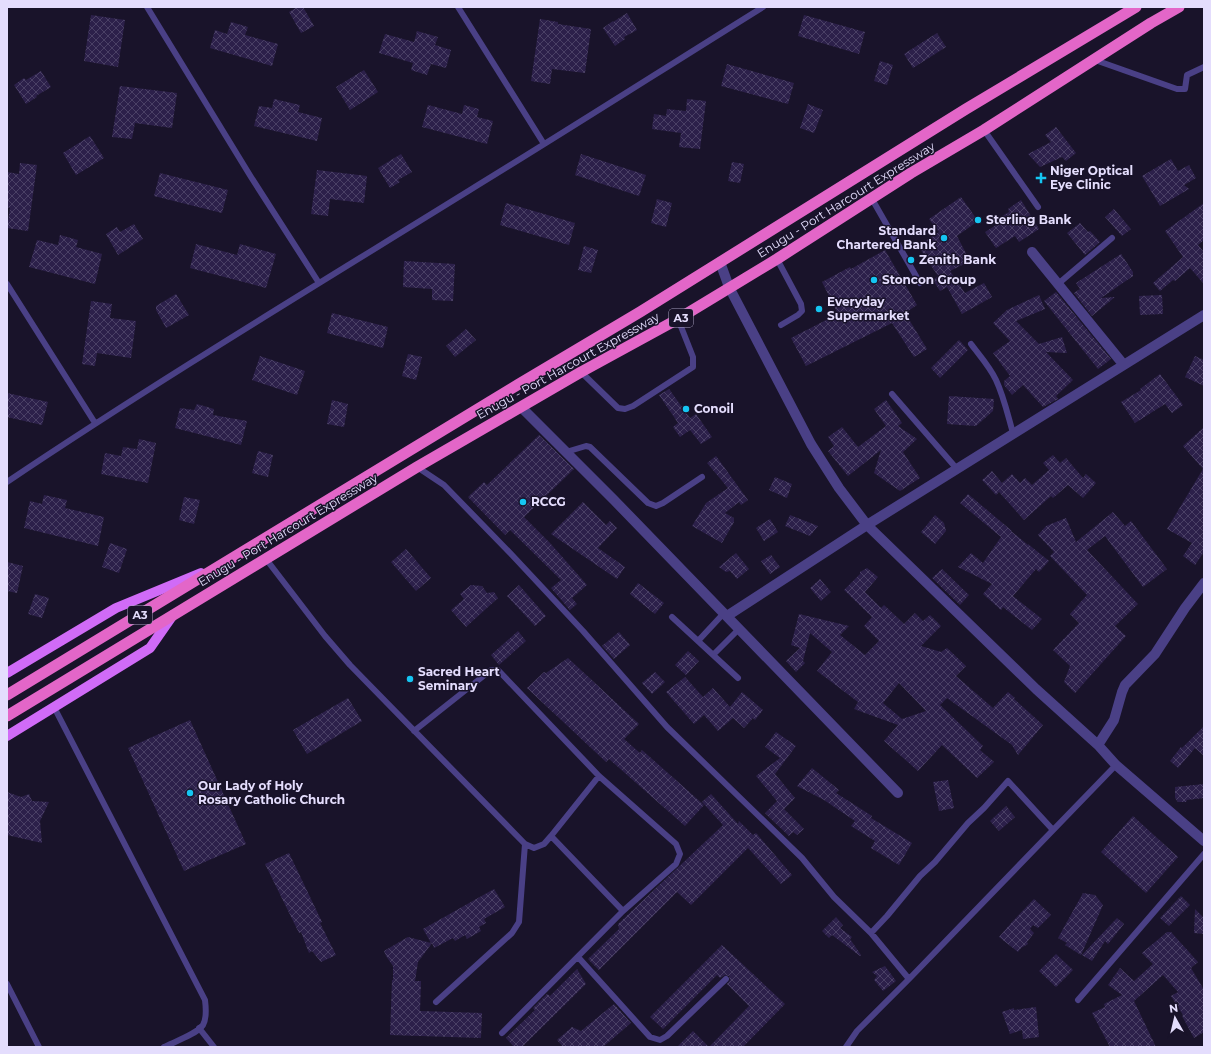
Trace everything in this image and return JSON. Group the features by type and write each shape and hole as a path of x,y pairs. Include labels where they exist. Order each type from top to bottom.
{"highway":[{"name":"Enugu - Port Harcourt Expressway","path":"7,695 640,312 966,108 1136,7"},
{"name":"Enugu - Port Harcourt Expressway","path":"7,716 417,467 581,372 678,319 777,259 911,173 984,130 1179,7"}],"main road":[{"path":"7,672 116,608 225,563"},
{"path":"7,736 150,648 173,615"}],"street":[{"path":"1032,252 1123,364"},
{"path":"720,262 729,287 811,444 839,488 867,525 1036,689 1098,745 1116,764 1204,841"},
{"path":"725,615 1123,364 1204,315"},
{"path":"521,407 614,500 898,792"},
{"path":"1098,745 1114,720 1125,685 1155,654 1185,608 1204,583"}],"lane":[{"path":"147,7 251,177 319,283"},
{"path":"458,7 544,144"},
{"path":"7,482 96,423 763,7"},
{"path":"1095,60 1177,89 1185,89 1187,75 1204,67"},
{"path":"984,130 1038,207"},
{"path":"872,198 920,283"},
{"path":"1058,284 1112,238"},
{"path":"777,259 801,304 802,311 798,315 780,325"},
{"path":"7,284 96,423"},
{"path":"581,372 618,408 625,409 634,406 693,367 693,357 678,319"},
{"path":"971,344 987,364 996,380 1013,434"},
{"path":"892,394 957,469"},
{"path":"566,452 586,446 590,447 648,504 656,506 702,477"},
{"path":"417,467 444,486 506,550 583,631 667,727 796,853 834,897 871,933 909,979"},
{"path":"266,559 350,665 525,844 534,848 544,844 599,776"},
{"path":"698,641 725,615"},
{"path":"672,617 738,678"},
{"path":"713,655 739,628"},
{"path":"414,731 491,670 498,670 599,776 676,844 680,854 676,864 623,911 502,1033"},
{"path":"54,707 205,1000 207,1011 203,1025 194,1032 164,1047"},
{"path":"846,1047 857,1031 1116,764"},
{"path":"871,933 920,876 935,862 968,823 984,808 1008,781 1053,830"},
{"path":"551,836 623,911"},
{"path":"436,1002 512,933 519,922 525,844"},
{"path":"1078,1000 1204,854"},
{"path":"578,957 650,1037 660,1040 667,1036 726,979"},
{"path":"7,984 39,1047"},
{"path":"199,1028 214,1047"}],"building":[{"path":"297,7 303,7 314,26 301,33 289,12"},
{"path":"627,13 637,30 624,37 625,39 615,46 603,28"},
{"path":"91,15 125,20 118,67 84,61"},
{"path":"804,15 865,32 859,54 798,36"},
{"path":"540,19 558,22 558,24 591,29 585,73 552,69 550,84 531,81"},
{"path":"231,22 248,27 245,35 278,44 272,66 210,48 215,30 227,34"},
{"path":"417,31 438,37 435,45 451,50 446,68 431,64 427,75 411,70 413,63 379,53 385,34 414,42"},
{"path":"937,33 946,47 913,68 904,54"},
{"path":"880,61 893,65 887,85 874,81"},
{"path":"727,64 794,83 788,104 721,86"},
{"path":"364,70 378,92 350,110 336,87"},
{"path":"41,71 51,87 26,104 14,85 24,78 26,80"},
{"path":"120,86 177,93 172,128 135,123 132,139 112,137"},
{"path":"274,99 300,105 298,112 322,118 317,141 254,126 259,106 272,108"},
{"path":"687,99 706,101 700,149 679,147 681,133 652,129 654,114 666,116 667,109 686,111"},
{"path":"808,104 823,110 814,133 800,128"},
{"path":"428,105 462,114 464,105 479,109 477,117 493,121 487,144 422,127"},
{"path":"1056,127 1076,153 1066,161 1062,157 1040,167 1028,154 1051,142 1045,135"},
{"path":"90,136 104,158 76,175 63,153"},
{"path":"401,154 412,172 398,180 400,182 390,188 378,168"},
{"path":"581,154 646,175 639,196 575,175"},
{"path":"1171,159 1178,171 1189,165 1196,178 1184,185 1189,189 1160,206 1142,176"},
{"path":"732,162 744,164 740,183 728,181"},
{"path":"20,163 37,165 28,231 7,228 10,208 7,207 7,172 19,174"},
{"path":"317,170 367,176 364,203 330,199 328,216 311,214"},
{"path":"160,173 228,190 222,213 154,196"},
{"path":"961,197 978,221 957,236 970,261 950,271 965,293 984,283 992,297 962,314 947,287 940,291 933,280 938,276 918,246 939,232 929,219"},
{"path":"657,199 672,203 666,227 651,223"},
{"path":"1021,200 1039,229 1019,242 1015,236 996,248 985,232 1004,220 1002,216 1009,212 1008,209"},
{"path":"506,203 575,223 569,245 500,225"},
{"path":"1204,203 1204,240 1198,245 1204,252 1204,284 1190,268 1160,291 1153,283 1183,257 1165,231"},
{"path":"1114,209 1131,229 1122,236 1105,217"},
{"path":"1080,223 1100,242 1085,255 1067,233"},
{"path":"134,224 143,239 118,255 106,234 117,227 120,232"},
{"path":"60,235 78,240 76,247 102,254 95,284 29,267 37,240 58,245"},
{"path":"196,244 237,255 240,244 276,254 266,288 190,268"},
{"path":"584,246 598,250 591,273 578,270"},
{"path":"885,250 917,305 905,313 927,349 914,357 892,323 806,366 791,338 838,314 822,282 850,267 851,269"},
{"path":"1121,254 1133,272 1133,276 1101,298 1115,297 1092,316 1074,293 1080,289 1076,283"},
{"path":"404,261 455,264 453,301 432,300 432,289 403,287"},
{"path":"1056,292 1111,359 1098,369 1044,301"},
{"path":"176,294 189,315 166,328 156,310 156,306"},
{"path":"1039,295 1045,309 1016,321 1039,344 1062,337 1067,353 1046,352 1073,380 1056,396 1058,399 1043,407 1023,385 1012,395 1004,385 1004,381 1010,376 993,353 1010,341 993,323 1007,310"},
{"path":"1162,295 1163,314 1140,315 1139,296"},
{"path":"91,301 112,304 110,318 136,321 131,358 97,353 95,366 82,364"},
{"path":"332,313 388,327 383,348 327,333"},
{"path":"466,329 476,340 455,357 446,346"},
{"path":"959,340 968,350 940,378 931,368"},
{"path":"408,354 422,357 416,380 402,376"},
{"path":"260,356 305,371 297,395 252,380"},
{"path":"1195,356 1204,360 1204,386 1185,377"},
{"path":"1160,374 1183,405 1172,413 1165,404 1135,423 1121,402 1141,390 1140,389"},
{"path":"669,389 690,418 696,414 712,437 701,444 690,430 680,437 673,427 678,423 659,395"},
{"path":"7,393 48,402 42,425 7,417"},
{"path":"949,396 994,399 993,411 976,426 947,424"},
{"path":"332,400 348,404 344,427 327,424"},
{"path":"886,400 902,423 898,426 917,439 903,452 920,478 900,491 874,473 881,450 848,476 828,451 834,446 828,437 842,427 858,447 886,426 874,409"},
{"path":"197,404 214,409 213,415 247,421 241,445 175,428 180,408 194,410"},
{"path":"1204,427 1204,552 1195,565 1183,556 1192,543 1167,529 1203,469 1183,446"},
{"path":"539,435 574,469 524,517 550,543 587,585 572,598 577,604 570,610 551,588 561,580 510,530 505,535 468,497 484,482 487,485"},
{"path":"139,439 156,443 148,483 101,474 105,453 121,456 123,447 137,449"},
{"path":"258,451 273,455 268,477 252,473"},
{"path":"1053,455 1060,463 1066,458 1083,478 1086,474 1096,483 1083,498 1068,485 1053,498 1051,496 1024,520 999,492 996,495 982,480 992,471 1002,483 1012,474 1020,483 1025,478 1032,485 1049,470 1043,463"},
{"path":"716,456 748,500 741,505 739,502 725,513 734,518 734,522 722,543 692,526 706,503 728,488 707,463"},
{"path":"775,477 792,484 787,498 769,490"},
{"path":"968,494 1049,561 1039,572 1036,569 1013,596 1042,619 1032,630 1003,607 1001,610 983,594 992,584 958,567 971,553 983,563 1001,537 960,503"},
{"path":"44,495 67,500 65,508 104,517 98,546 24,528 30,501 42,504"},
{"path":"184,497 200,500 194,524 179,520"},
{"path":"583,502 606,525 610,521 617,528 598,548 625,567 617,579 551,534"},
{"path":"1113,512 1125,526 1131,521 1167,569 1143,587 1105,536 1087,550 1138,604 1115,626 1126,636 1075,693 1064,682 1070,666 1053,650 1079,623 1070,614 1087,595 1050,556 1054,552 1038,535 1046,526 1066,518 1076,542"},
{"path":"790,515 818,526 810,536 785,526"},
{"path":"935,515 944,523 946,531 935,544 921,532"},
{"path":"770,519 778,532 764,541 756,528"},
{"path":"110,543 127,549 119,573 102,567"},
{"path":"406,549 431,578 416,591 391,562"},
{"path":"736,553 749,569 737,579 730,571 726,572 719,567"},
{"path":"771,555 780,567 770,574 761,561"},
{"path":"7,562 23,566 17,593 7,591"},
{"path":"867,568 878,577 865,592 881,608 884,605 904,624 915,613 923,621 930,615 941,626 921,646 941,652 947,648 966,666 956,676 993,708 1008,692 1043,725 1018,755 1012,745 947,698 940,705 983,746 980,750 994,762 977,778 941,744 942,745 918,771 884,741 898,725 854,709 858,702 817,671 832,652 810,633 803,661 805,663 796,672 786,661 800,648 791,645 799,614 849,626 840,635 865,655 879,641 864,626 872,617 844,590 860,574 860,572","holes":["899,683 926,711 902,719 883,703"]},
{"path":"942,569 969,595 960,605 932,578"},
{"path":"820,579 831,592 821,601 810,588"},
{"path":"638,583 664,603 655,614 630,594"},
{"path":"471,585 482,586 487,593 494,592 498,598 466,627 451,610 464,599 460,594"},
{"path":"519,585 546,616 535,626 507,596"},
{"path":"35,594 49,598 42,618 28,614"},
{"path":"518,631 526,641 499,665 491,655"},
{"path":"619,632 630,645 614,659 602,646"},
{"path":"688,651 699,661 686,675 675,665"},
{"path":"568,658 639,724 624,739 640,753 642,750 704,805 685,826 609,759 606,762 527,688 544,672 546,673"},
{"path":"655,672 665,682 652,694 642,683"},
{"path":"685,677 703,697 713,688 730,707 742,692 763,710 755,720 753,718 744,728 733,718 718,731 704,715 694,724 666,692"},
{"path":"348,698 362,721 307,754 293,730"},
{"path":"190,720 246,844 184,871 128,748"},
{"path":"1204,726 1204,756 1195,748 1178,768 1170,761 1181,747 1182,748"},
{"path":"776,732 796,746 775,774 795,798 784,809 804,829 797,835 793,832 789,836 765,813 777,801 756,776 780,758 765,747"},
{"path":"812,768 839,790 836,793 872,816 871,818 912,843 899,865 871,848 875,841 851,826 855,821 824,800 797,786"},
{"path":"948,780 954,808 939,811 933,782"},
{"path":"1204,784 1204,798 1187,800 1186,802 1178,802 1175,798 1175,787"},
{"path":"7,792 21,797 29,794 32,801 49,802 40,821 42,843 7,835"},
{"path":"711,794 738,824 739,821 753,835 756,833 792,875 781,884 748,848 691,905 677,892 599,970 588,959 619,929 618,924 723,825 702,802"},
{"path":"1006,806 1015,817 999,831 990,821"},
{"path":"1133,816 1178,857 1146,893 1101,852"},
{"path":"289,853 336,955 321,962 312,951 309,953 301,932 299,933 265,864"},
{"path":"494,889 505,907 484,919 486,923 479,927 481,931 467,939 465,935 455,941 453,938 434,948 432,943 418,962 415,981 421,981 420,1011 482,1013 481,1038 390,1035 393,966 384,951 408,937 431,943 423,929"},
{"path":"1083,893 1095,895 1103,905 1081,955 1065,945 1067,943 1058,938"},
{"path":"1181,896 1190,905 1169,926 1160,918"},
{"path":"1034,899 1051,915 1038,928 1033,925 1030,929 1034,933 1027,942 1028,944 1021,948 1018,952 999,937"},
{"path":"1195,909 1204,918 1204,934 1194,933"},
{"path":"836,917 843,925 840,928 852,937 850,939 861,955 860,956 832,935 829,938 822,931"},
{"path":"1117,918 1124,924 1108,944 1105,941 1092,961 1082,955"},
{"path":"1167,932 1171,932 1198,962 1191,968 1204,990 1204,1032 1194,1038 1182,1016 1183,1015 1171,996 1178,992 1163,975 1134,1001 1156,1047 1110,1047 1092,1013 1105,1007 1104,1004 1122,995 1108,985 1120,968 1134,981 1153,964 1142,953"},
{"path":"722,945 785,1004 743,1047 709,1047 749,1006 727,984 730,980 729,976 725,975 720,978 717,975 663,1029 650,1017"},
{"path":"1056,954 1073,970 1056,987 1039,971"},
{"path":"885,966 896,981 883,991 874,980 877,976 872,972"},
{"path":"577,969 586,984 522,1047 514,1047 506,1038 535,1010 533,1008 547,994 550,996"},
{"path":"614,1004 631,1023 603,1047 563,1047 557,1040 572,1027 581,1031"},
{"path":"1036,1007 1039,1037 1023,1039 1022,1030 1010,1034 1002,1012 1014,1008 1014,1010"},
{"path":"693,1031 709,1047 677,1047"}],"place":[{"name":"Niger Optical Eye Clinic","path":"1041,178"},
{"name":"Sterling Bank","path":"978,220"},
{"name":"Standard Chartered Bank","path":"944,238"},
{"name":"Zenith Bank","path":"911,260"},
{"name":"Stoncon Group","path":"874,280"},
{"name":"Everyday Supermarket","path":"819,309"},
{"name":"Conoil","path":"686,409"},
{"name":"RCCG","path":"523,502"},
{"name":"Sacred Heart Seminary","path":"410,679"},
{"name":"Our Lady of Holy Rosary Catholic Church","path":"190,793"}]}
